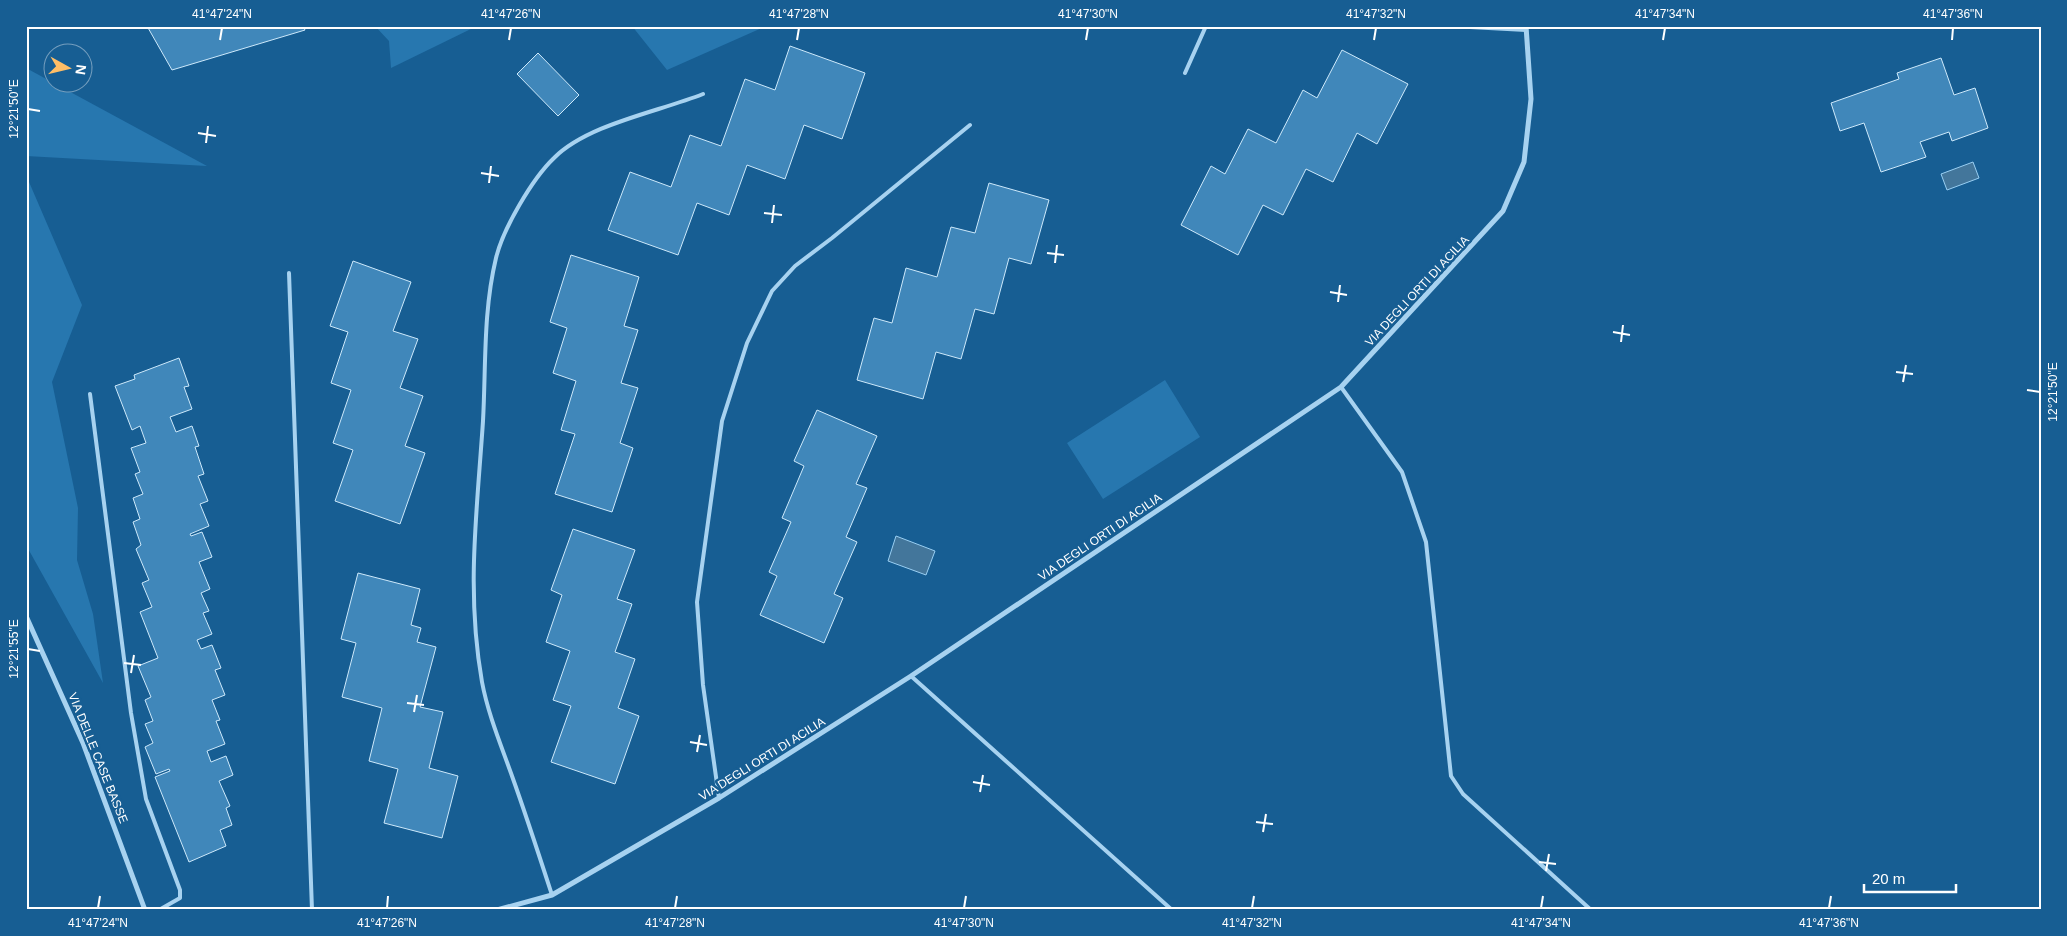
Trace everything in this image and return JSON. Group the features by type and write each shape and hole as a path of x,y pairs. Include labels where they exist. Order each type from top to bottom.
{"street":[{"name":"VIA DEGLI ORTI DI ACILIA","path":"497,910 552,895 719,798 911,676 1341,387 1503,212 1524,162 1531,99 1526,28"},
{"name":"VIA DELLE CASE BASSE","path":"26,616 83,743 145,910"}],"lane":[{"path":"1185,73 1206,26"},
{"path":"1451,26 1526,28"},
{"path":"552,895 497,733 483,684 475,631 472,561 483,420 484,332 496,257 519,204 554,157 592,132 703,94"},
{"path":"719,798 703,685 697,602 722,421 747,343 772,291 795,266 970,125"},
{"path":"289,272 312,910"},
{"path":"1341,387 1402,472 1426,542 1451,776 1463,794 1591,910"},
{"path":"90,394 131,712 146,798 180,890 180,898 160,910"},
{"path":"911,676 1172,910"}],"shaded area":[{"path":"375,26 477,26 391,68 389,41"},
{"path":"632,26 766,26 667,70"},
{"path":"26,68 42,77 42,92 70,92 207,166 26,156"},
{"path":"1973,162 1979,178 1947,190 1941,174"},
{"path":"26,175 82,305 52,382 78,508 77,560 93,614 103,683 26,545"},
{"path":"1165,380 1200,437 1103,499 1067,443"},
{"path":"896,536 935,551 926,575 888,561"}],"building":[{"path":"147,26 303,26 305,30 172,70"},
{"path":"790,46 865,73 842,139 804,125 785,179 747,165 729,215 697,203 678,255 608,230 630,172 671,187 690,135 721,146 745,79 775,90"},
{"path":"1342,50 1408,84 1377,144 1357,133 1333,182 1306,169 1283,215 1263,205 1238,255 1181,225 1211,166 1225,174 1248,129 1276,143 1303,90 1317,98"},
{"path":"538,53 579,95 558,116 517,74"},
{"path":"1941,58 1954,95 1975,88 1988,128 1952,141 1949,132 1920,142 1926,157 1881,172 1864,123 1840,131 1831,103 1899,79 1897,73"},
{"path":"989,183 1049,200 1031,264 1009,258 994,314 975,309 961,359 936,352 923,399 857,380 874,318 892,323 906,268 937,277 951,227 975,233"},
{"path":"571,255 639,277 624,326 638,330 621,383 638,388 620,443 633,448 612,512 555,494 575,434 561,430 576,381 553,373 567,328 550,322"},
{"path":"353,261 411,282 393,331 418,339 400,388 423,396 405,446 425,453 400,524 335,501 353,450 333,443 351,390 331,383 348,332 330,326"},
{"path":"179,358 189,386 184,387 192,409 170,417 176,432 192,426 199,446 195,447 204,474 198,476 208,501 200,504 209,526 190,534 191,536 202,532 212,557 199,562 210,589 201,593 209,611 203,613 212,634 197,640 201,649 212,645 221,668 215,670 225,695 212,700 220,720 216,721 225,744 207,751 211,762 226,756 233,775 219,781 230,806 226,808 232,825 220,830 226,846 189,862 155,777 170,771 169,769 156,774 145,747 153,743 145,724 153,721 145,700 151,697 138,666 158,658 140,612 152,607 142,583 149,580 136,549 141,545 133,522 140,519 133,498 143,494 135,474 140,472 131,448 146,443 140,426 132,430 115,386 135,379 134,375"},
{"path":"817,410 877,436 856,484 867,488 846,537 857,542 834,594 843,598 824,643 760,615 777,576 769,572 791,522 782,518 804,466 794,461"},
{"path":"573,529 635,550 617,599 632,604 615,652 635,659 618,708 639,716 615,784 551,762 571,706 553,700 570,651 546,642 562,595 551,590"},
{"path":"358,573 420,589 411,625 421,628 417,642 436,647 420,707 443,712 429,768 458,776 442,838 384,823 398,769 369,761 382,708 342,697 356,643 341,639"}]}
